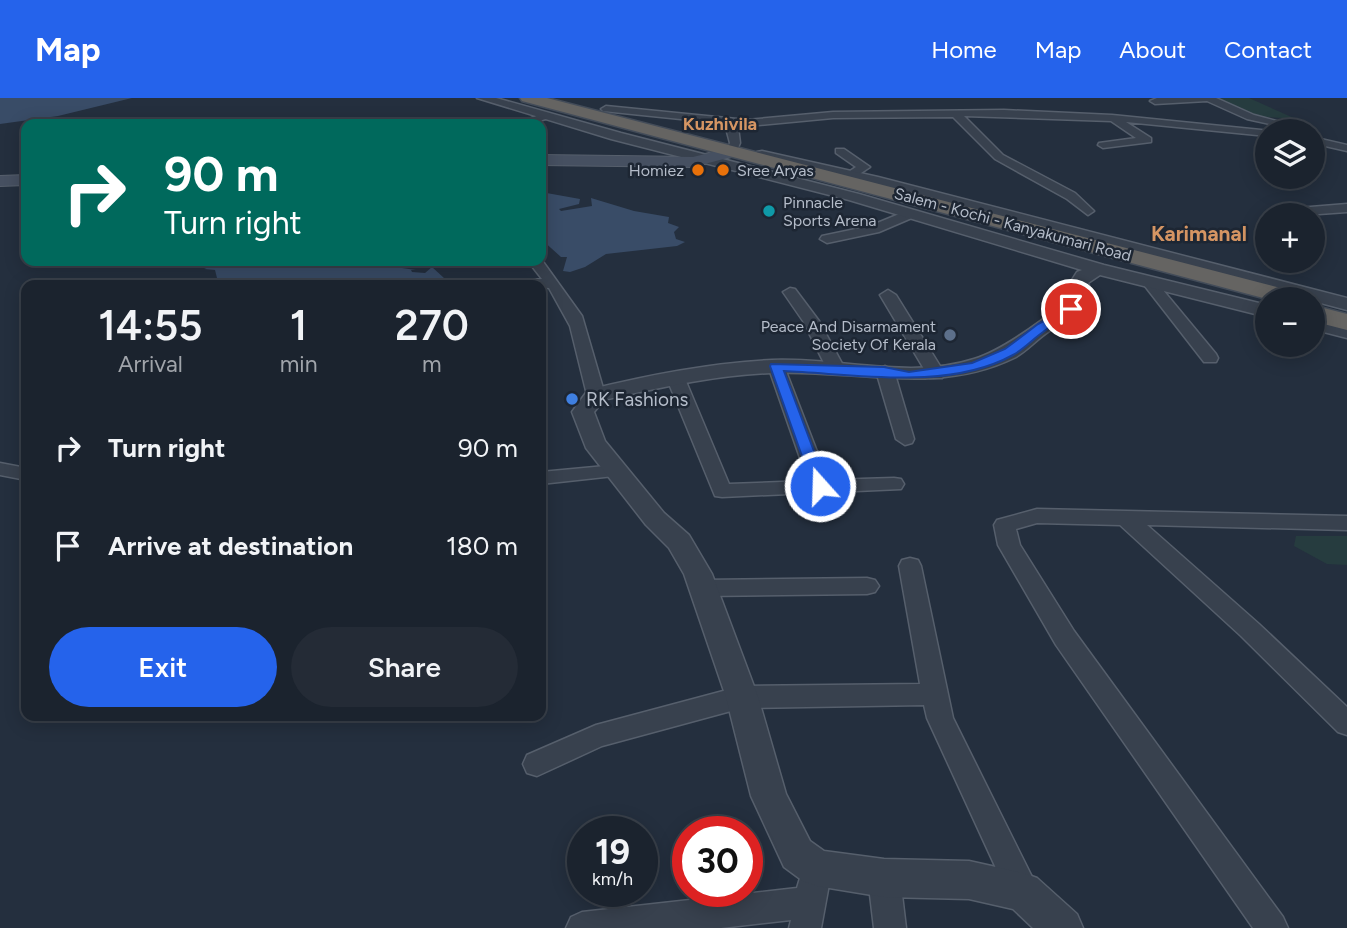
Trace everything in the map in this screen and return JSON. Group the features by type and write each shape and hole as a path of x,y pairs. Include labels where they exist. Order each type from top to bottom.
{"highway":[{"name":"Salem - Kochi - Kanyakumari Road","path":"505,98 1255,289"},
{"name":"Salem - Kochi - Kanyakumari Road","path":"528,98 1255,298"},
{"path":"1325,307 1347,313"},
{"path":"1325,316 1347,322"}],"main road":[{"path":"546,160 662,163 724,154"},
{"path":"0,181 21,180"}],"street":[{"path":"483,98 544,116 724,154 851,175 1347,304"},
{"path":"543,98 909,214 1098,269 1255,308"},
{"path":"1155,101 1208,98 1259,119"},
{"path":"606,108 743,122"},
{"path":"724,154 735,143 731,128 743,122 793,112 1004,113 1112,118 1255,131"},
{"path":"956,114 978,133 999,157 1071,196 1088,211"},
{"path":"536,119 544,116"},
{"path":"1103,145 1147,140 1112,118"},
{"path":"1325,143 1347,148"},
{"path":"840,151 864,167 851,175"},
{"path":"1325,210 1347,208"},
{"path":"828,239 874,229 909,214"},
{"path":"539,266 553,283 581,334 586,374 596,395"},
{"path":"1023,892 969,880 884,878 817,868 797,854 769,796 742,696 704,588 680,542 655,519 594,443 583,412 596,395 676,379 776,366 884,371 909,376 975,367 1010,352 1071,309 1084,296 1079,283 1083,276 1098,269"},
{"path":"1148,281 1210,358"},
{"path":"546,283 553,283"},
{"path":"790,292 811,321 836,369"},
{"path":"888,295 936,374"},
{"path":"1325,326 1347,332"},
{"path":"776,366 820,486"},
{"path":"884,371 905,439"},
{"path":"676,379 722,491 894,484"},
{"path":"0,469 21,473"},
{"path":"546,478 616,471"},
{"path":"1272,928 1065,638 1009,545 1005,525 1037,516 1347,523"},
{"path":"1123,516 1250,630 1347,723"},
{"path":"910,566 940,718 1023,892 1063,928"},
{"path":"704,588 867,586"},
{"path":"537,764 596,736 742,696 934,694"},
{"path":"582,928 808,915 817,868"},
{"path":"884,878 890,928"}],"green space":[{"path":"1216,98 1249,98 1296,119 1252,116"},
{"path":"1296,536 1347,536 1347,565 1327,564 1294,546"}],"water":[{"path":"0,98 132,98 58,116 0,124"},
{"path":"546,193 580,199 579,204 559,209 561,211 592,206 591,198 634,211 669,217 668,223 679,227 674,232 676,239 685,242 677,246 606,254 585,267 570,272 563,271 567,257 561,257 546,244"},
{"path":"404,266 402,268 416,270 411,270 412,272 425,273 432,267 444,278 212,280 217,278 215,270 204,269"}],"place":[{"name":"Homiez","path":"698,170"},
{"name":"Sree Aryas","path":"723,170"},
{"name":"Pinnacle Sports Arena","path":"769,211"},
{"name":"Peace And Disarmament Society Of Kerala","path":"950,335"},
{"name":"RK Fashions","path":"572,399"}],"district":[{"name":"Kuzhivila","path":"720,124"},
{"name":"Karimanal","path":"1199,234"}],"route":[{"path":"820,486 776,366 884,371 909,376 975,367 1010,352 1071,309"}]}
